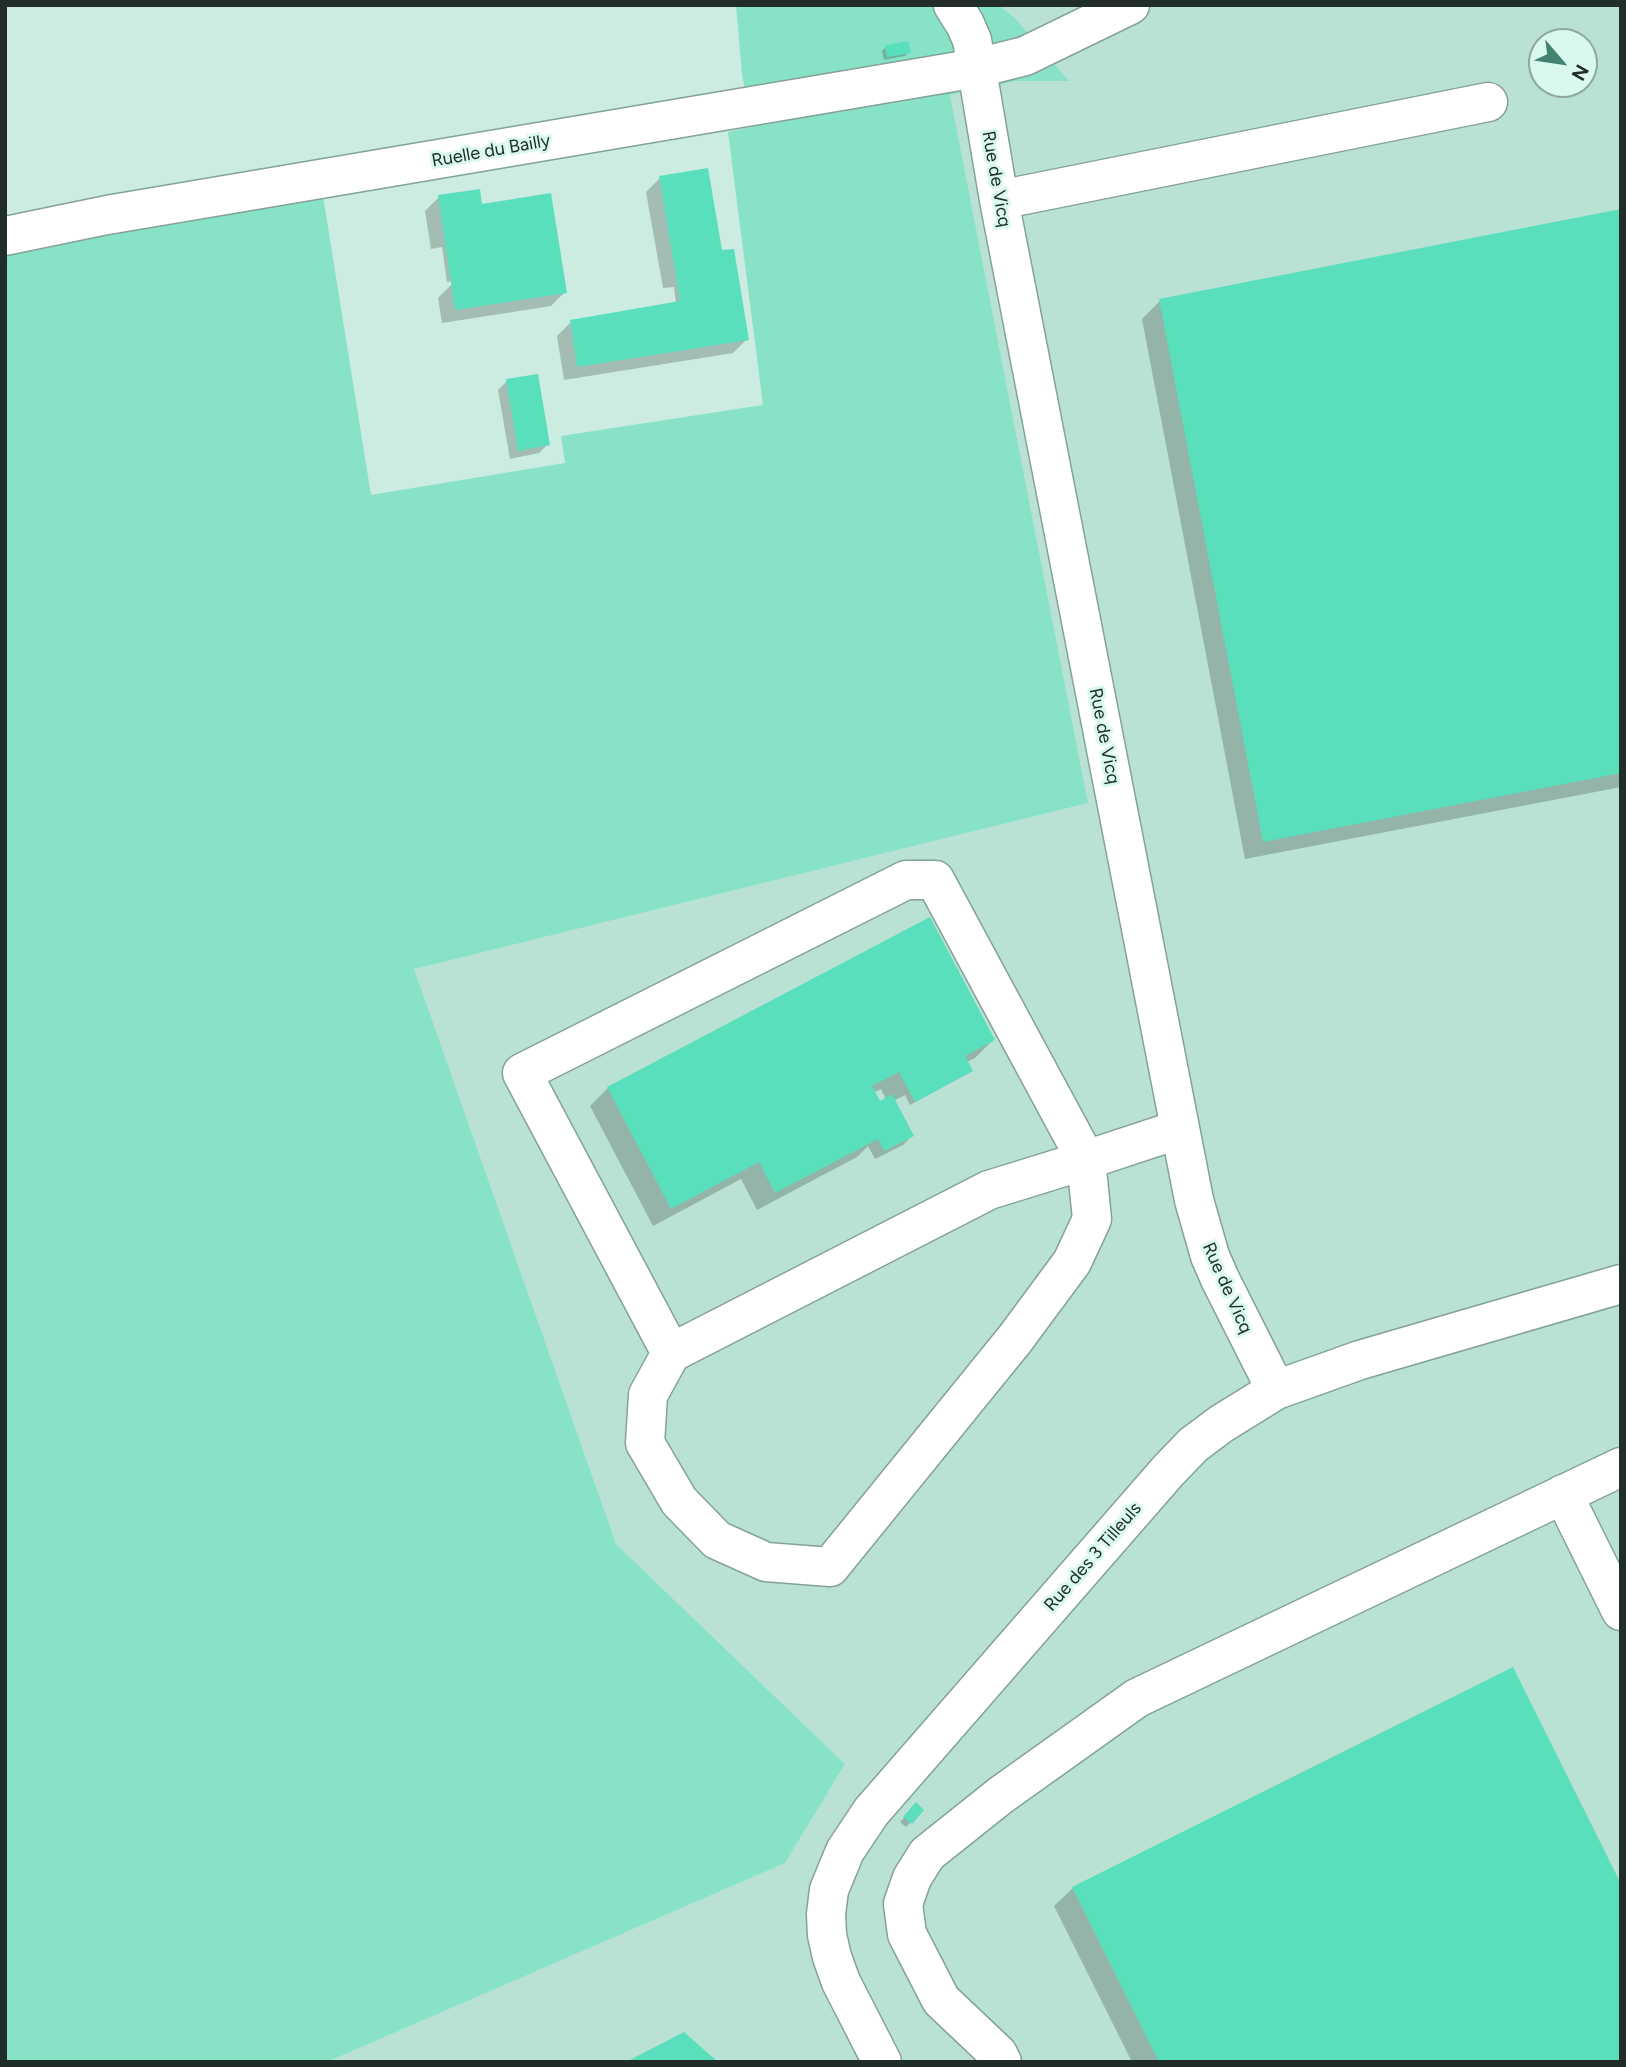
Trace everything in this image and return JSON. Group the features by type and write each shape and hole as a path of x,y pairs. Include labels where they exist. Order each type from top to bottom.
{"street":[{"name":"Rue de Vicq","path":"953,5 972,40 999,200 1194,1200 1210,1256 1276,1390"},
{"name":"Ruelle du Bailly","path":"5,236 107,215 977,68 1025,56 1130,5"},
{"path":"999,200 1488,102"},
{"path":"671,1353 522,1073 906,880 935,880 1086,1160 1093,1219 1072,1262 1015,1339 830,1567 766,1562 717,1539 679,1501 645,1443 648,1395 671,1353 989,1190 1086,1160 1180,1129"},
{"name":"Rue des 3 Tilleuls","path":"882,2062 841,1982 827,1935 829,1890 845,1851 871,1812 1168,1471 1221,1424 1276,1390 1360,1360 1621,1284"},
{"path":"1002,2062 998,2054 941,2000 907,1934 903,1904 912,1878 927,1853 1000,1795 1137,1698 1621,1467"},
{"path":"1563,1494 1621,1611"}],"shaded area":[{"path":"999,5 1621,5 1621,2062 327,2062 785,1863 845,1764 616,1544 413,969 1088,803 950,95 1016,81 1068,81 1016,19"}],"green space":[{"path":"736,5 999,5 1016,19 1069,81 1016,81 950,95 1088,803 414,969 616,1544 845,1764 785,1863 327,2062 5,2062 5,249 323,196 371,495 565,463 561,436 763,405 728,132 752,127 742,74"}],"building":[{"path":"908,41 911,53 887,57 885,45"},
{"path":"708,168 722,250 734,249 749,340 577,367 570,320 680,301 659,176"},
{"path":"480,189 482,204 551,193 567,293 455,310 438,195"},
{"path":"1621,209 1621,773 1263,842 1159,299"},
{"path":"538,374 550,445 518,451 506,379"},
{"path":"930,917 995,1040 965,1056 973,1071 915,1102 899,1072 872,1086 880,1101 892,1094 914,1136 884,1151 878,1139 775,1193 759,1162 671,1209 607,1087"},
{"path":"1513,1667 1621,1884 1621,2062 1159,2062 1072,1887"},
{"path":"916,1802 924,1810 912,1824 903,1817"},
{"path":"684,2032 718,2062 626,2062"}]}
